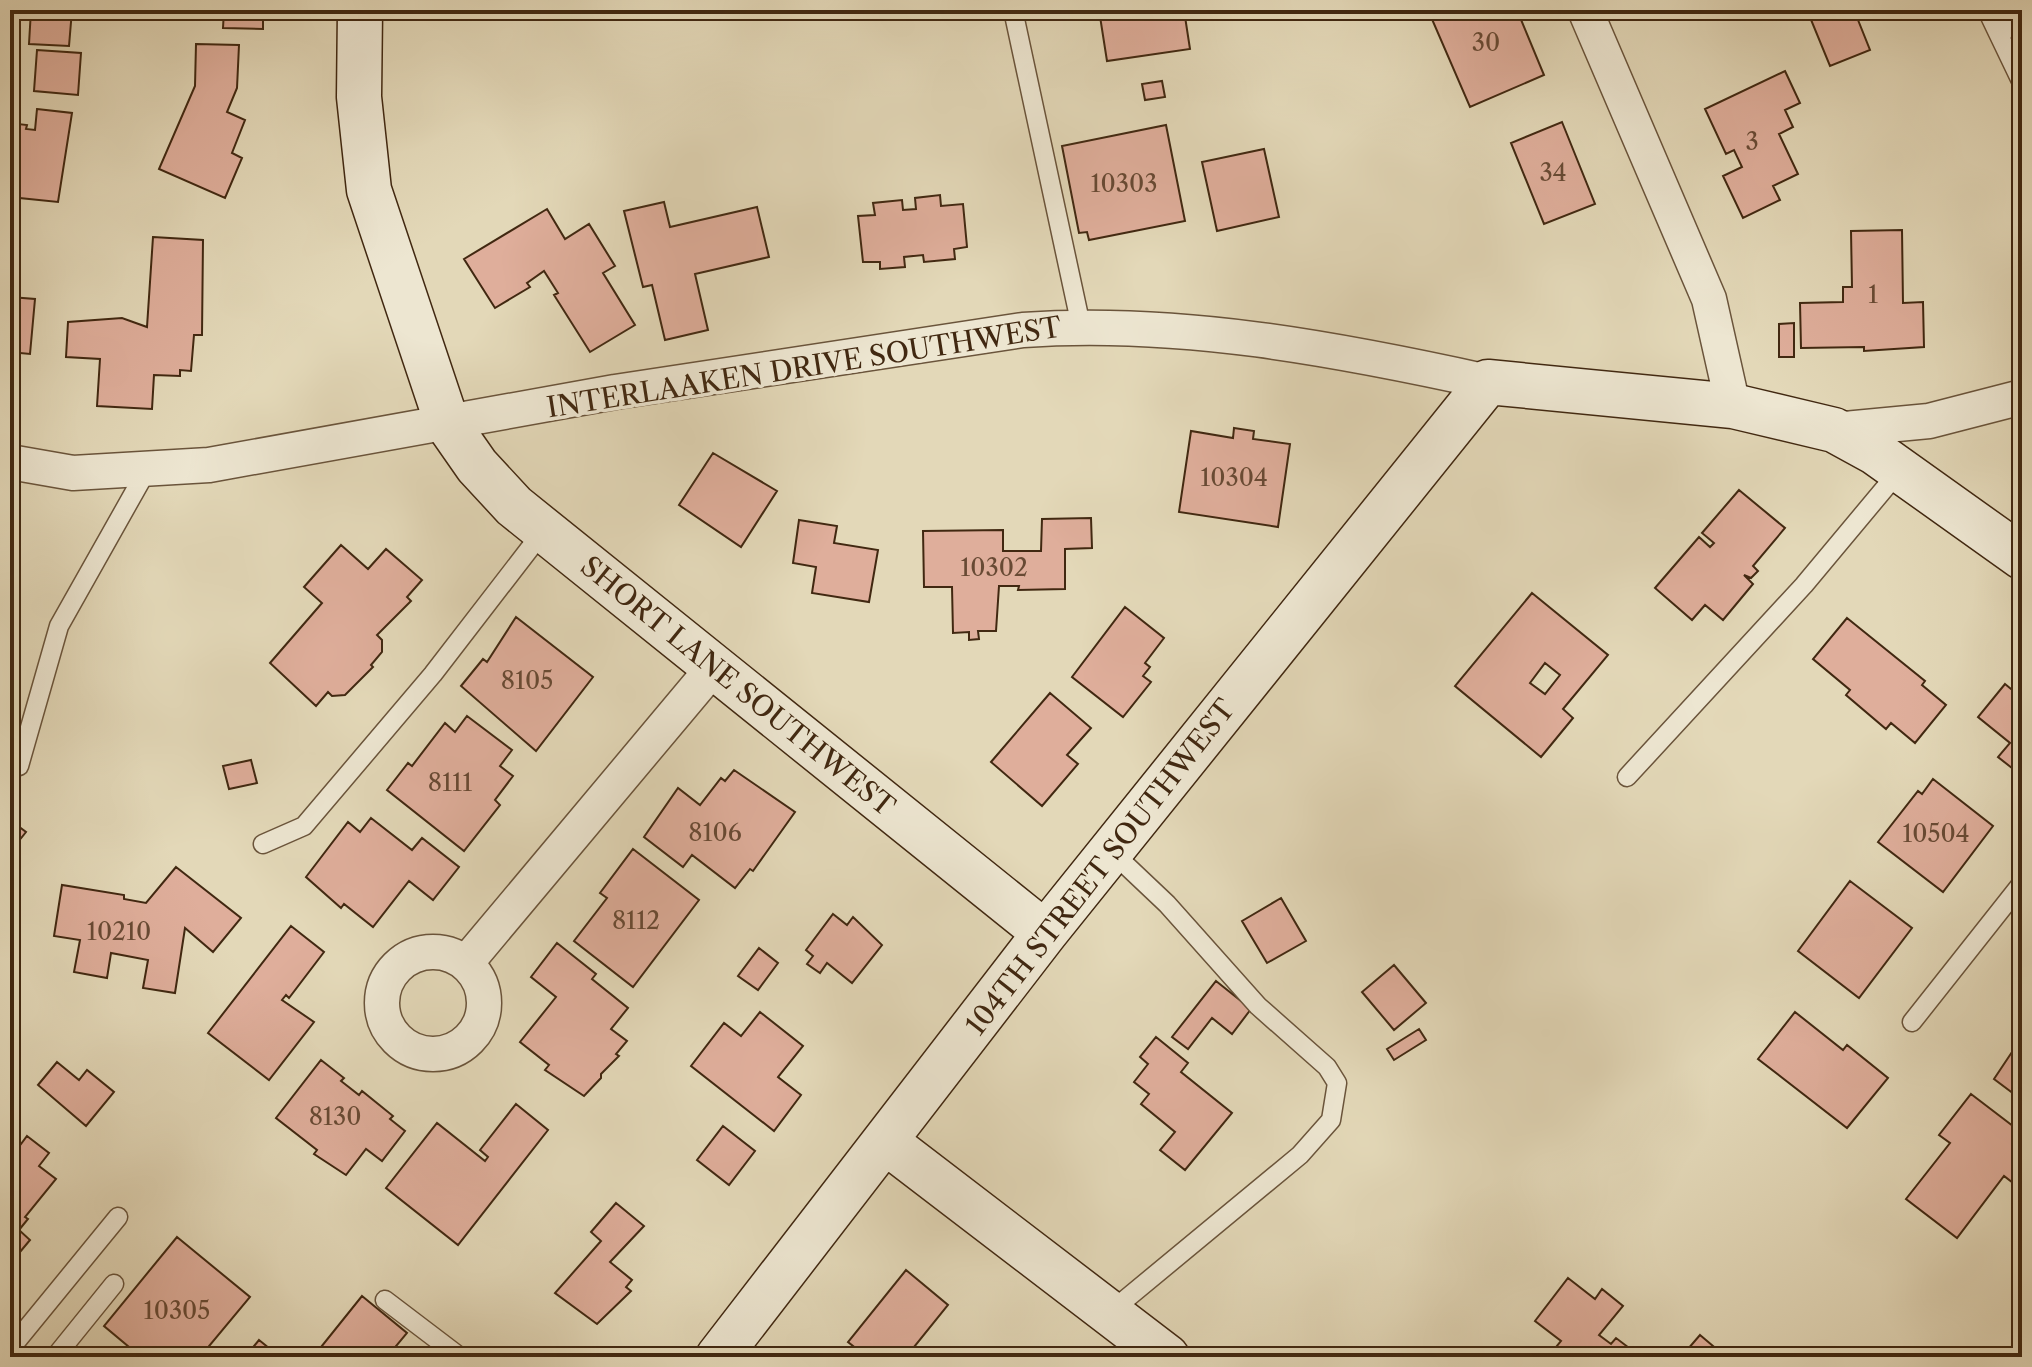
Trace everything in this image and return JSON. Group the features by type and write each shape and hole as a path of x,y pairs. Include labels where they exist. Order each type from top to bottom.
{"street":[{"path":"360,10 359,97 369,190 447,423"},
{"path":"1585,10 1709,299 1733,406"},
{"name":"INTERLAAKEN DRIVE SOUTHWEST","path":"10,462 73,473 209,465 615,392 1023,330 1081,326 1140,328 1275,344 1402,364 1488,382 1733,406 1834,430 1900,470 2022,557"},
{"name":"104TH STREET SOUTHWEST","path":"718,1357 1045,933 1488,382"},
{"path":"1834,430 1929,421 2022,397"},
{"name":"SHORT LANE SOUTHWEST","path":"447,423 477,466 514,506 1045,933"},
{"path":"466,963 714,667"},
{"path":"886,1142 1167,1357"}],"lane":[{"path":"1013,10 1081,326"},
{"path":"1987,10 2002,35 2022,83"},
{"path":"2002,35 2011,10"},
{"path":"19,766 59,626 148,468"},
{"path":"1627,777 1804,585 1900,470"},
{"path":"263,844 304,826 433,674 544,530"},
{"path":"1109,1313 1300,1155 1331,1120 1337,1083 1327,1067 1258,1006 1167,904 1111,851"},
{"path":"1912,1022 2022,883"},
{"path":"10,1349 118,1217"},
{"path":"55,1357 114,1284"},
{"path":"385,1300 460,1357"}],"building":[{"path":"31,10 72,10 69,46 29,44"},
{"path":"224,10 263,10 263,29 223,28"},
{"path":"1099,10 1184,10 1190,49 1107,61"},
{"path":"1428,10 1517,10 1544,75 1470,107"},
{"path":"1807,10 1854,10 1870,50 1830,66"},
{"path":"196,44 239,45 237,88 227,112 245,120 232,153 242,158 225,198 159,169 195,86"},
{"path":"37,50 81,53 78,95 34,91"},
{"path":"1785,71 1800,103 1785,110 1793,127 1779,134 1798,174 1773,186 1780,200 1743,218 1723,176 1742,167 1734,150 1726,154 1705,109"},
{"path":"1162,81 1165,97 1145,100 1142,84"},
{"path":"37,109 72,113 58,202 10,197 10,123 27,125 26,129 35,130"},
{"path":"1562,122 1595,204 1544,224 1511,143"},
{"path":"1166,125 1185,221 1089,240 1087,232 1079,233 1062,146"},
{"path":"1264,149 1279,217 1217,231 1202,162"},
{"path":"940,195 941,206 963,204 967,247 954,249 955,259 924,262 923,255 904,257 905,267 880,269 880,262 863,262 858,216 875,215 873,203 902,200 903,210 916,209 915,198"},
{"path":"664,202 670,227 757,207 769,257 695,274 708,330 665,340 652,285 643,287 624,211"},
{"path":"547,209 565,239 589,224 615,266 603,273 635,325 590,352 554,295 558,293 544,271 527,283 530,287 495,308 464,259"},
{"path":"1902,230 1903,303 1923,302 1924,347 1864,351 1864,347 1801,348 1800,303 1843,302 1843,287 1852,287 1851,231"},
{"path":"153,237 203,240 202,335 194,335 191,371 180,370 180,376 154,375 152,409 97,406 100,359 66,357 68,322 122,318 147,327"},
{"path":"10,297 35,299 30,354 10,352"},
{"path":"1794,323 1794,357 1779,357 1779,324"},
{"path":"1234,428 1254,431 1253,439 1290,444 1278,527 1179,512 1191,431 1233,438"},
{"path":"713,453 777,491 741,547 679,505"},
{"path":"1739,490 1785,528 1753,566 1758,571 1751,578 1744,575 1753,584 1723,620 1705,605 1692,620 1655,588 1699,537 1710,547 1714,543 1702,533"},
{"path":"1091,518 1092,548 1065,549 1065,589 1018,590 1019,586 999,586 996,631 978,631 979,639 969,640 969,632 953,633 952,587 924,587 923,531 1003,530 1003,551 1041,551 1042,519"},
{"path":"799,520 837,526 834,543 878,550 869,602 812,593 816,567 793,563"},
{"path":"341,545 368,569 386,549 422,580 407,597 411,601 377,635 382,640 382,652 371,665 373,667 345,695 332,696 328,692 316,706 270,663 322,603 304,587"},
{"path":"1532,593 1608,655 1563,709 1573,718 1541,757 1455,686","holes":["1545,663 1560,675 1545,694 1530,683"]},
{"path":"1125,607 1164,638 1145,663 1150,667 1143,676 1151,682 1123,717 1072,677"},
{"path":"516,617 593,677 536,751 461,686 483,659 487,662"},
{"path":"1847,618 1925,681 1922,685 1946,705 1915,743 1891,723 1886,729 1846,695 1850,690 1813,659"},
{"path":"2005,684 2022,698 2022,776 1998,757 2010,743 1978,717"},
{"path":"1050,693 1091,728 1067,755 1078,764 1042,806 991,762"},
{"path":"467,716 512,750 500,766 513,776 495,800 500,805 464,851 387,790 408,763 412,766 445,723 455,732"},
{"path":"251,760 257,783 229,789 223,766"},
{"path":"734,770 795,812 753,871 750,869 735,888 692,855 683,867 644,837 678,788 700,805 721,778 725,781"},
{"path":"1933,779 1993,826 1943,892 1878,842 1918,791 1922,794"},
{"path":"371,818 412,850 422,838 459,867 433,900 409,881 373,927 344,904 341,908 306,877 348,822 360,832"},
{"path":"10,820 26,832 10,852"},
{"path":"633,849 699,900 633,987 574,941 607,898 600,893"},
{"path":"176,867 241,918 213,952 185,928 175,993 143,988 148,960 111,953 107,978 74,972 80,940 54,936 62,885 124,895 124,899 146,903"},
{"path":"1850,881 1912,928 1859,998 1798,951"},
{"path":"1281,898 1306,941 1267,963 1242,921"},
{"path":"833,914 847,925 853,917 882,945 852,983 827,963 820,973 807,964 813,956 806,950"},
{"path":"291,926 324,952 289,998 286,995 282,1000 314,1022 269,1080 208,1033"},
{"path":"557,943 596,974 592,979 628,1008 611,1029 627,1041 616,1054 619,1056 584,1096 545,1070 549,1065 520,1042 556,997 531,977"},
{"path":"759,948 778,963 758,990 738,976"},
{"path":"1394,965 1426,1003 1394,1030 1362,992"},
{"path":"1216,981 1251,1009 1232,1034 1212,1018 1188,1049 1172,1037"},
{"path":"760,1012 803,1046 778,1077 801,1095 774,1131 691,1066 724,1023 741,1036"},
{"path":"1795,1012 1843,1050 1847,1045 1888,1078 1847,1128 1758,1059"},
{"path":"1419,1029 1426,1040 1394,1060 1387,1049"},
{"path":"1156,1037 1188,1063 1181,1072 1232,1113 1185,1170 1160,1150 1175,1132 1141,1104 1149,1094 1134,1082 1148,1064 1140,1057"},
{"path":"2022,1037 2022,1100 1994,1079"},
{"path":"321,1060 359,1095 362,1091 393,1116 390,1119 405,1131 382,1161 366,1149 346,1175 314,1154 317,1150 276,1118"},
{"path":"57,1062 79,1080 87,1070 114,1092 86,1126 38,1085"},
{"path":"1971,1094 2022,1133 2022,1179 2017,1186 2004,1176 1957,1238 1906,1199 1950,1143 1939,1135"},
{"path":"516,1104 548,1130 458,1245 386,1188 437,1123 485,1161 488,1157 480,1150"},
{"path":"723,1126 755,1151 729,1185 697,1160"},
{"path":"27,1136 49,1153 39,1166 56,1179 25,1217 28,1219 19,1230 30,1240 10,1264 10,1144 18,1148"},
{"path":"616,1203 644,1226 610,1262 632,1280 626,1287 631,1291 597,1324 555,1293 601,1241 591,1232"},
{"path":"177,1237 250,1297 200,1357 170,1357 159,1348 152,1357 141,1357 104,1326"},
{"path":"906,1270 948,1305 906,1357 867,1357 848,1342"},
{"path":"1568,1278 1595,1299 1602,1289 1623,1306 1599,1335 1611,1344 1616,1338 1641,1357 1568,1357 1556,1347 1561,1341 1535,1321"},
{"path":"362,1296 407,1333 387,1357 313,1357"},
{"path":"1700,1335 1726,1357 1681,1357"},
{"path":"259,1340 280,1357 245,1357"}]}
